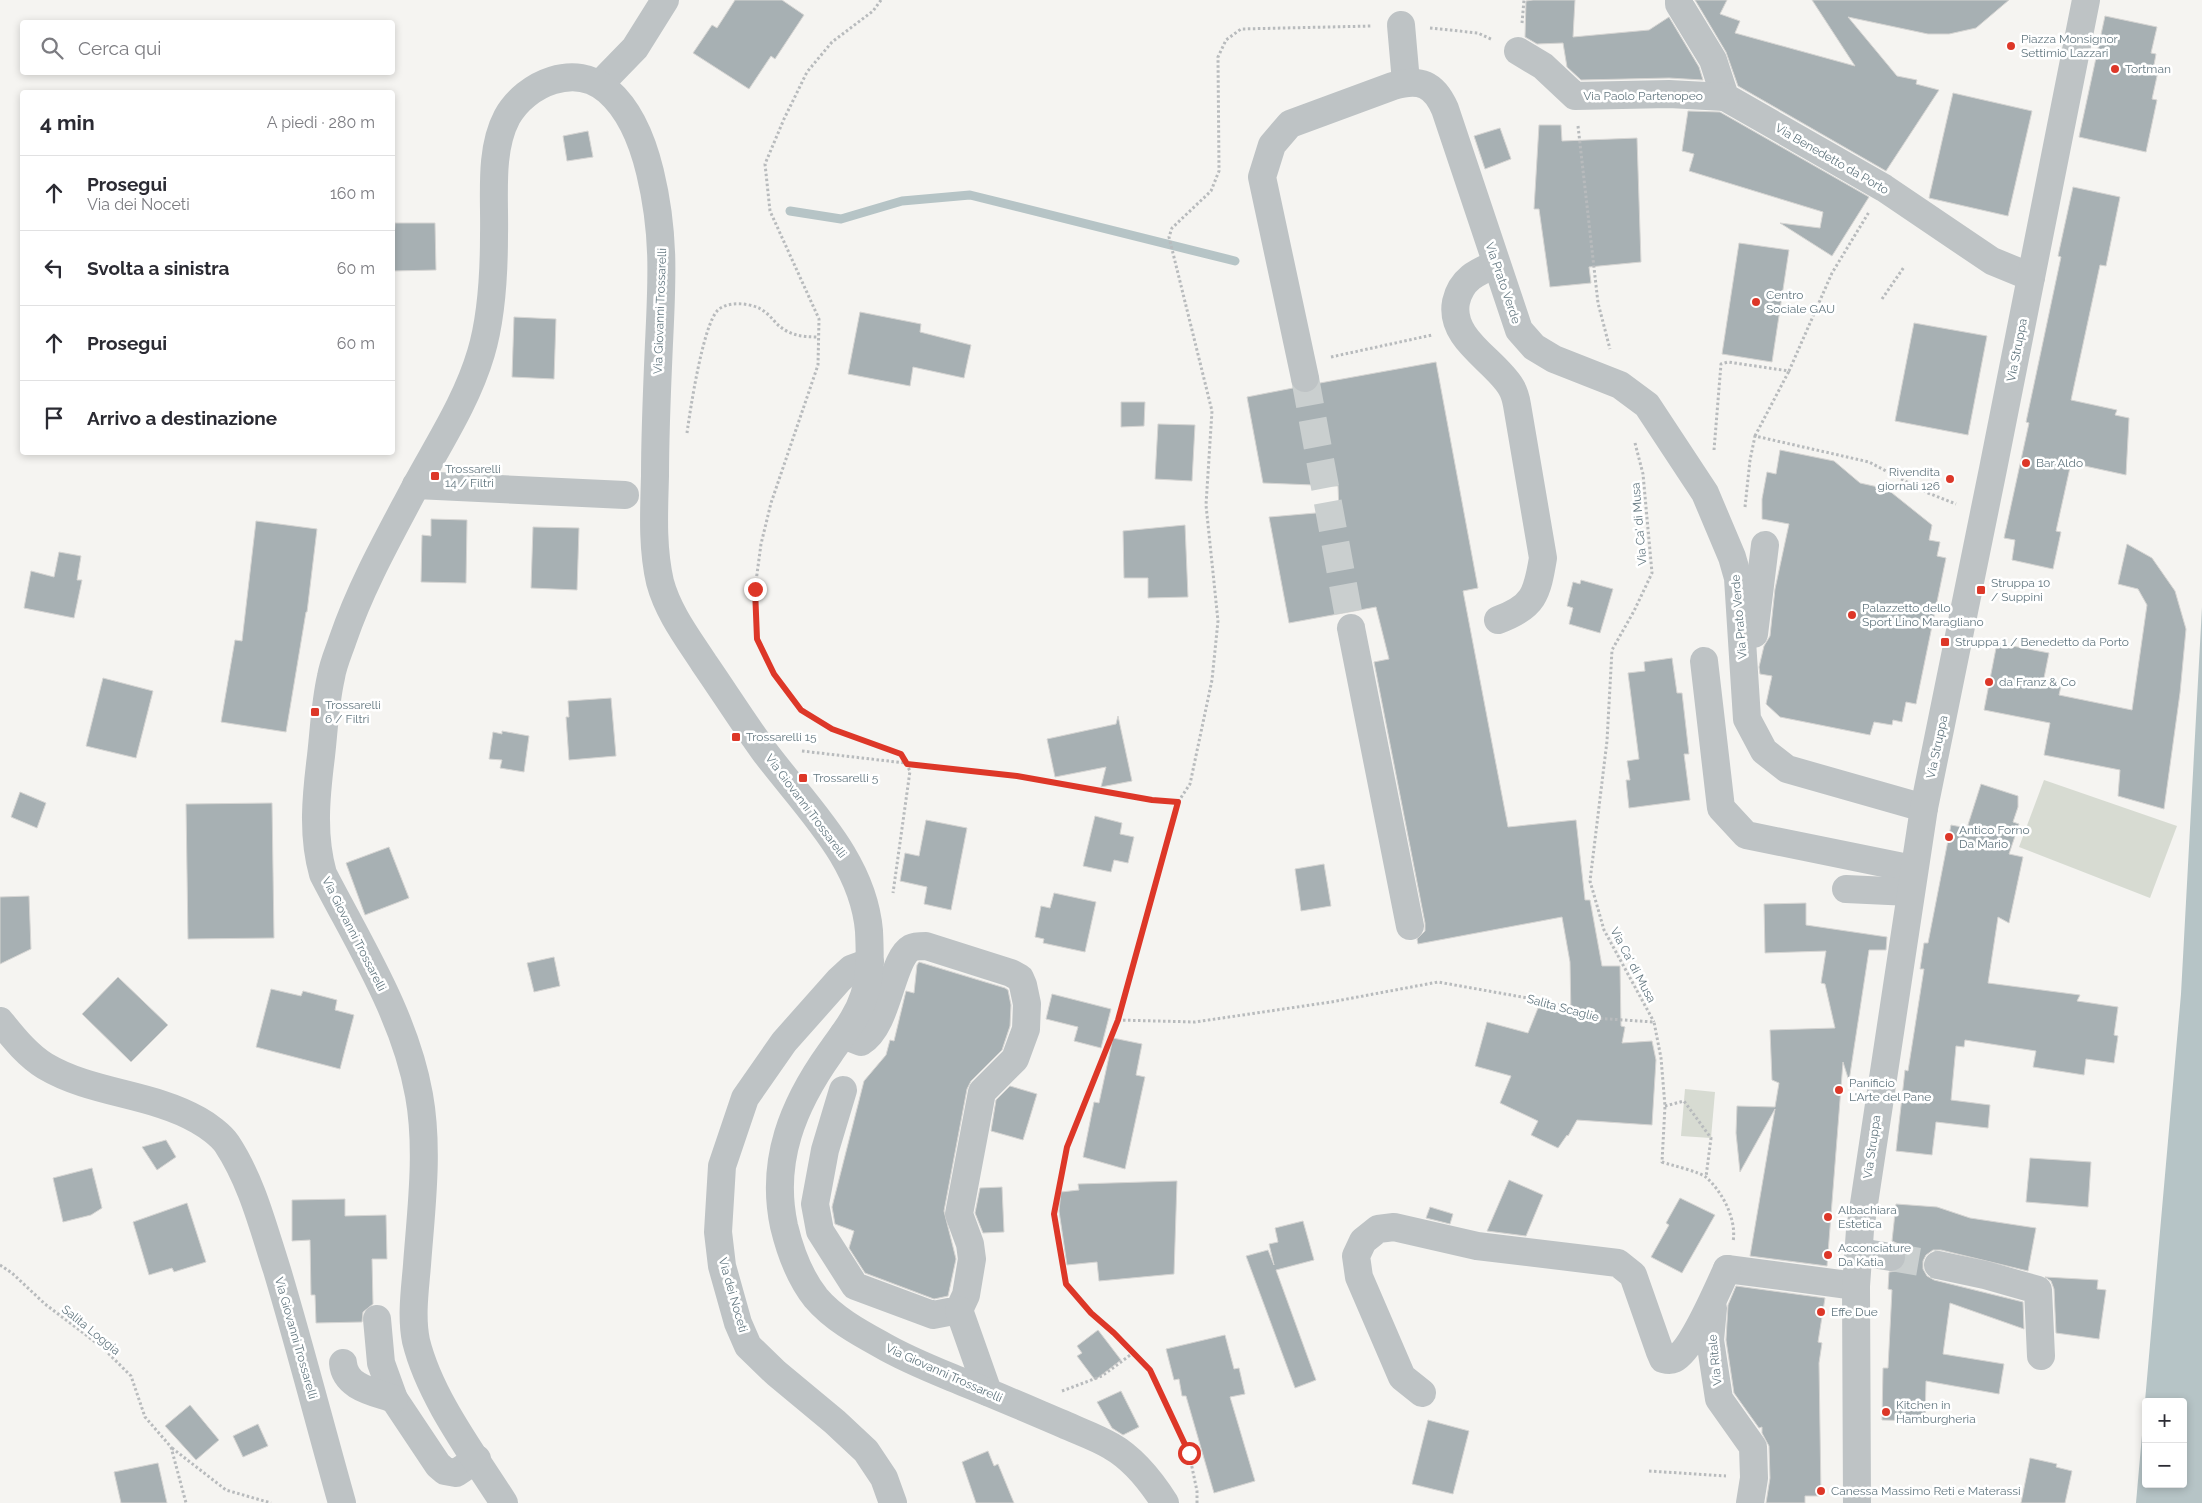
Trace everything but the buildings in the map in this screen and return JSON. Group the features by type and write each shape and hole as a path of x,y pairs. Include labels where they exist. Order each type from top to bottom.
{"street":[{"path":"600,84 635,48 665,0"},
{"path":"1679,0 1679,4 1713,60 1725,97"},
{"name":"Via Struppa","path":"1858,1503 1856,1468 1856,1286 1860,1230 1911,880 2086,0"},
{"path":"1304,371 1262,177 1272,145 1290,124 1406,82 1401,25"},
{"name":"Via Paolo Partenopeo","path":"1518,51 1543,66 1575,96 1669,94 1725,97"},
{"name":"Via Giovanni Trossarelli","path":"504,1503 442,1405 422,1360 416,1339 414,1310 421,1215 424,1133 419,1095 411,1060 394,1014 323,874 316,852 315,828 318,779 331,674 354,606 416,485 468,390 483,348 488,316 494,245 495,165 499,139 505,121 517,103 531,90 546,81 566,78 600,84 620,104 638,136 645,154 659,216 663,261 653,519 660,581 671,612 759,745 841,851 860,886 864,902 869,933 870,962 869,978 862,1004 824,1061 804,1096 788,1127 781,1154 780,1201 791,1252 801,1274 818,1300 842,1321 900,1356 1113,1446 1149,1478 1165,1503"},
{"name":"Via Prato Verde","path":"1406,82 1419,83 1438,94 1519,330 1534,347 1554,359 1620,385 1647,405 1705,493 1732,557 1738,578 1747,720 1764,751 1787,769 1924,808"},
{"name":"Via Benedetto da Porto","path":"1725,97 1884,188 1992,261 2031,277"},
{"path":"1496,264 1472,274 1462,286 1454,310 1457,320 1469,341 1512,387 1517,405 1543,558 1534,594 1526,607 1516,614 1498,620"},
{"path":"416,485 625,494"},
{"path":"1744,667 1750,661 1765,545"},
{"path":"1351,628 1410,926"},
{"path":"1704,661 1721,808 1746,836 1911,880"},
{"path":"1846,889 1911,880"},
{"path":"843,1035 860,1042 867,1038 881,1014 903,955 911,948 926,946 1011,973 1020,978 1024,985 1027,1004 1026,1029 1015,1060 982,1092 959,1214 970,1244 972,1259 966,1296 959,1310 988,1392"},
{"name":"Via dei Noceti","path":"870,962 851,970 839,980 784,1042 745,1098 722,1166 718,1232 722,1266 738,1323 748,1346 776,1373 835,1422 866,1451 884,1478 893,1503"},
{"name":"Via Giovanni Trossarelli","path":"0,1021 19,1044 44,1065 70,1079 176,1108 200,1121 226,1142 245,1177 266,1237 299,1343 342,1503"},
{"path":"843,1090 825,1150 815,1204 820,1231 854,1286 933,1315 959,1310"},
{"path":"1422,1393 1402,1377 1358,1277 1356,1256 1363,1240 1378,1229 1394,1227 1477,1246 1618,1263 1633,1275 1663,1359 1670,1361 1676,1359 1697,1333 1727,1269 1856,1286"},
{"path":"1859,1252 1891,1257"},
{"path":"1938,1265 1986,1275 2038,1290 2041,1356"},
{"name":"Via Ritale","path":"1727,1269 1712,1310 1710,1340 1719,1399 1754,1447 1752,1491"},
{"path":"377,1319 380,1363 394,1399 438,1465 445,1471 456,1473 477,1459"},
{"path":"343,1363 344,1373 352,1383 394,1399"}],"path":[{"path":"880,0 873,11 832,42 807,72 765,164 770,211 819,319 818,365 771,503 761,544 755,589 757,639 774,674 801,710 832,729 901,754 907,764 910,772 892,898"},
{"path":"1196,1503 1197,1491 1189,1453 1150,1370 1091,1313 1066,1284 1054,1214 1067,1147 1118,1020 1178,802 1190,784 1212,680 1218,621 1206,505 1212,411 1169,237 1172,228 1211,191 1219,171 1218,57 1226,40 1241,28 1401,25 1478,34 1518,51"},
{"path":"1575,96 1598,303 1620,385"},
{"path":"1765,545 1748,534 1744,513 1750,460 1755,436 1789,371 1832,274 1884,188"},
{"path":"1882,299 1904,267"},
{"path":"687,436 691,398 705,344 713,318 718,310 732,304 752,305 761,308 787,332 798,336 818,337"},
{"path":"1304,371 1440,334"},
{"path":"1713,459 1721,364 1728,362 1789,371"},
{"path":"1755,436 1869,462 1928,494 1954,505 1958,502"},
{"name":"Via Ca' di Musa","path":"1634,439 1643,474 1652,573 1634,611 1612,650 1607,741 1590,881 1604,930 1654,1022"},
{"path":"759,745 1017,776 1152,800 1178,802"},
{"name":"Salita Scaglie","path":"1118,1020 1195,1022 1331,1002 1438,982 1550,1002 1593,1018 1654,1022"},
{"path":"1654,1022 1661,1058 1665,1106 1662,1162 1706,1177 1726,1204 1734,1233 1727,1269"},
{"path":"1665,1106 1684,1101 1711,1138 1706,1177"},
{"name":"Salita Loggia","path":"0,1265 12,1273 45,1304 103,1348 131,1376 145,1417 171,1448 186,1503"},
{"path":"1022,1407 1102,1376 1133,1353"},
{"path":"171,1448 226,1490 270,1503"},
{"path":"1649,1471 1752,1491"}],"shaded area":[{"path":"2202,607 2202,1503 2136,1503 2142,1435 2142,1488 2187,1488 2187,1398 2145,1398 2181,994"},
{"path":"2044,780 2177,826 2150,898 2019,847"},
{"path":"1685,1089 1715,1092 1711,1138 1681,1136"}],"waterway":[{"path":"790,211 841,219 902,201 970,195 1235,261"}],"tunnel":[{"path":"1305,378 1351,628"},
{"path":"1891,1257 1938,1265"}],"place":[{"name":"Piazza Monsignor Settimio Lazzari","path":"2011,46"},
{"name":"Tortman","path":"2115,69"},
{"name":"Centro Sociale GAU","path":"1756,302"},
{"name":"Bar Aldo","path":"2026,463"},
{"name":"Trossarelli 14 / Filtri","path":"435,476"},
{"name":"Rivendita giornali 126","path":"1950,479"},
{"name":"Struppa 10 / Suppini","path":"1981,590"},
{"name":"Palazzetto dello Sport Lino Maragliano","path":"1852,615"},
{"name":"Struppa 1 / Benedetto da Porto","path":"1945,642"},
{"name":"da Franz & Co","path":"1989,682"},
{"name":"Trossarelli 6 / Filtri","path":"315,712"},
{"name":"Trossarelli 15","path":"736,737"},
{"name":"Trossarelli 5","path":"803,778"},
{"name":"Antico Forno Da Mario","path":"1949,837"},
{"name":"Panificio L'Arte del Pane","path":"1839,1090"},
{"name":"Albachiara Estetica","path":"1828,1217"},
{"name":"Acconciature Da Katia","path":"1828,1255"},
{"name":"Effe Due","path":"1821,1312"},
{"name":"Kitchen in Hamburgheria","path":"1886,1412"},
{"name":"Canessa Massimo Reti e Materassi","path":"1821,1491"}],"route":[{"path":"755,589 757,639 774,674 801,710 832,729 867,740 901,754 907,764 974,773 1017,776 1152,800 1178,802 1118,1020 1067,1147 1054,1214 1066,1284 1091,1313 1114,1333 1150,1370 1189,1453"}]}
